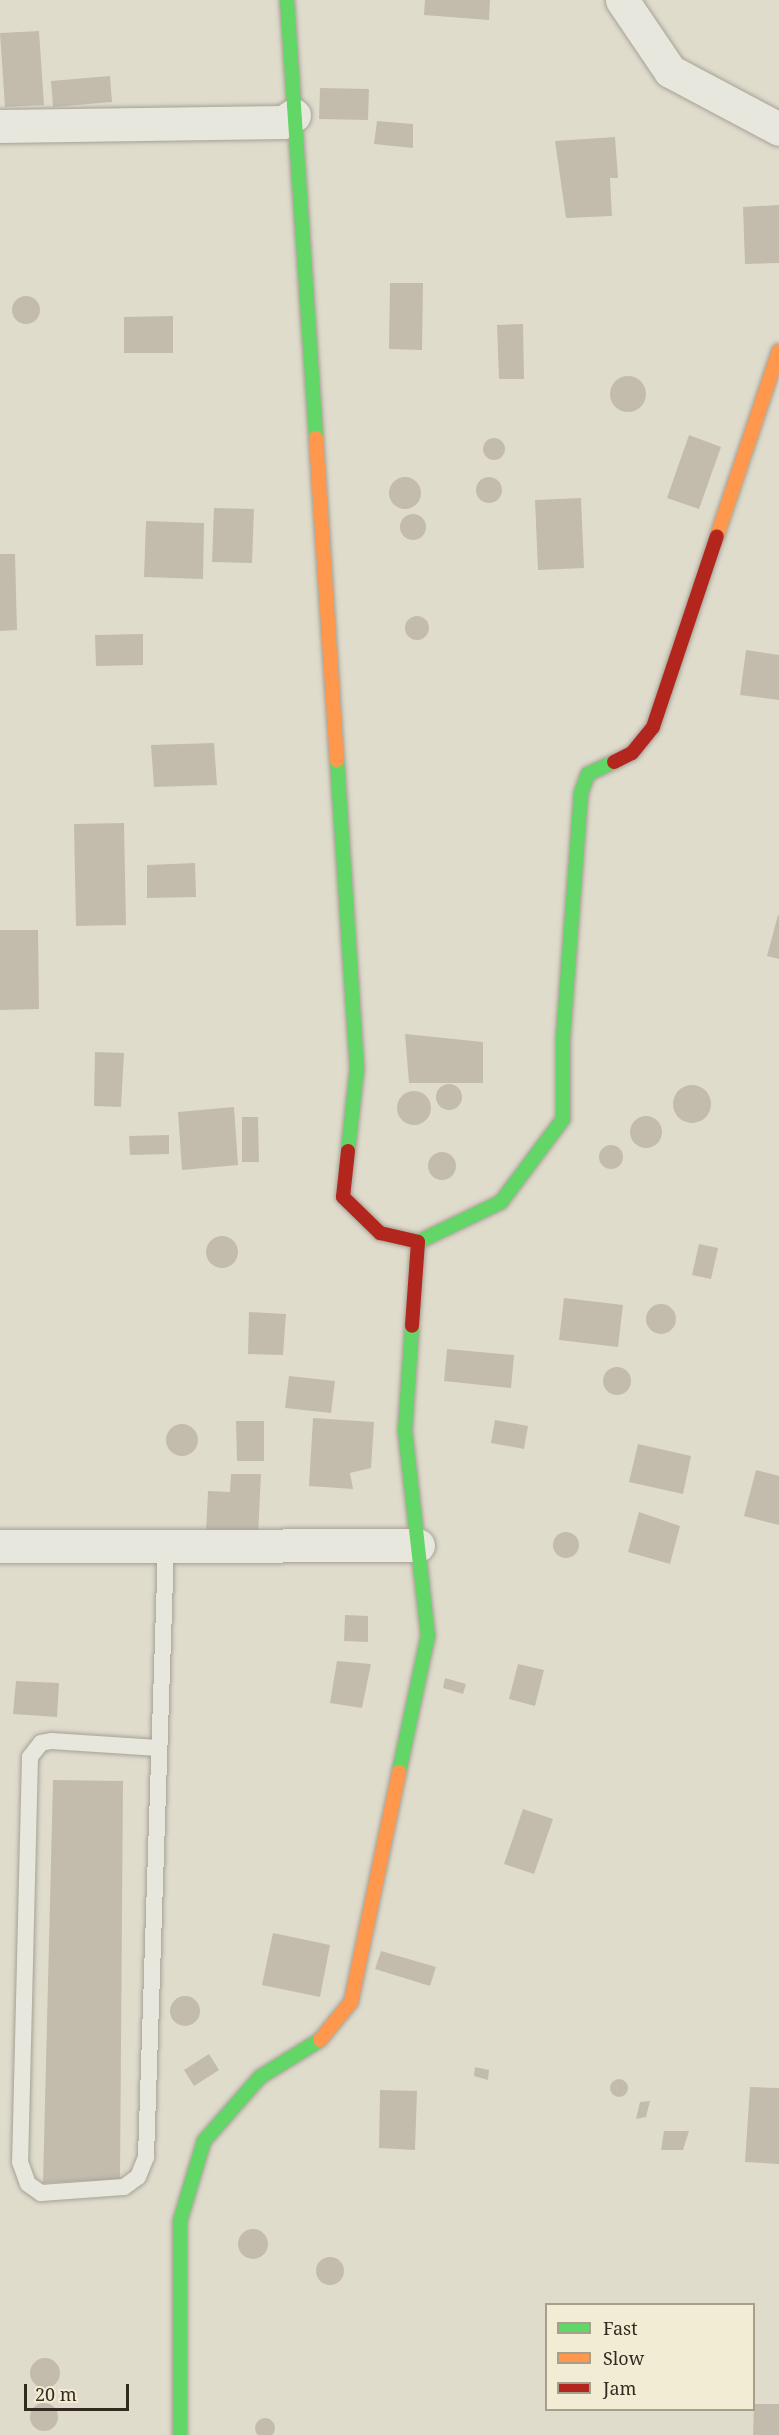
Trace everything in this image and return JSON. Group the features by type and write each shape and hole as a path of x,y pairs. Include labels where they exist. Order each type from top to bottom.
{"street":[{"path":"287,0 357,1068 344,1197 380,1233 418,1242 501,1202 563,1119 563,1038 581,793 588,774 632,753 653,727 779,351"},
{"path":"621,0 670,71 779,129"},
{"path":"0,126 283,122 294,115"},
{"path":"180,2435 180,2222 204,2141 260,2077 326,2036 351,2002 428,1636 405,1430 418,1242"},
{"path":"0,1546 166,1548 418,1545"}],"lane":[{"path":"158,1748 51,1741 41,1743 30,1757 20,2162 28,2184 41,2193 124,2187 138,2177 146,2157 166,1548"}],"building":[{"path":"425,0 490,0 489,20 424,15"},
{"path":"39,31 44,105 5,107 0,33"},
{"path":"110,76 112,102 53,107 51,81"},
{"path":"320,88 369,89 368,120 319,119"},
{"path":"377,121 413,124 413,148 374,144"},
{"path":"615,137 618,178 610,178 612,216 566,218 555,141"},
{"path":"779,205 779,263 745,264 743,207"},
{"path":"390,283 423,283 422,350 389,349"},
{"path":"26,296 36,300 40,310 36,320 26,324 16,320 12,310 16,300"},
{"path":"173,316 173,353 124,353 124,317"},
{"path":"523,324 524,379 499,379 497,325"},
{"path":"628,376 641,381 646,394 641,407 628,412 615,407 610,394 615,381"},
{"path":"689,435 721,447 699,509 667,498"},
{"path":"494,438 502,441 505,449 502,457 494,460 486,457 483,449 486,441"},
{"path":"405,477 416,482 421,493 416,504 405,509 394,504 389,493 394,482"},
{"path":"489,477 498,481 502,490 498,499 489,503 480,499 476,490 480,481"},
{"path":"581,498 584,568 538,570 535,500"},
{"path":"214,508 254,509 252,563 212,562"},
{"path":"413,514 422,518 426,527 422,536 413,540 404,536 400,527 404,518"},
{"path":"146,521 204,523 203,579 144,577"},
{"path":"0,554 15,554 17,630 0,631"},
{"path":"417,616 426,619 429,628 426,637 417,640 408,637 405,628 408,619"},
{"path":"143,634 143,665 96,666 95,635"},
{"path":"746,650 779,655 779,700 740,695"},
{"path":"214,743 217,785 154,787 151,745"},
{"path":"124,823 126,925 76,926 74,824"},
{"path":"195,863 196,897 147,898 147,865"},
{"path":"779,916 779,959 767,956"},
{"path":"0,930 38,930 39,1009 0,1010"},
{"path":"405,1034 483,1042 483,1083 409,1083"},
{"path":"95,1052 124,1053 121,1107 94,1106"},
{"path":"449,1084 458,1088 462,1097 458,1106 449,1110 440,1106 436,1097 440,1088"},
{"path":"692,1085 705,1091 711,1104 705,1117 692,1123 679,1117 673,1104 679,1091"},
{"path":"414,1091 426,1096 431,1108 426,1120 414,1125 402,1120 397,1108 402,1096"},
{"path":"234,1107 238,1165 182,1170 178,1112"},
{"path":"646,1116 657,1121 662,1132 657,1143 646,1148 635,1143 630,1132 635,1121"},
{"path":"242,1117 258,1117 259,1162 242,1162"},
{"path":"169,1135 169,1154 130,1155 129,1136"},
{"path":"611,1145 616,1146 622,1152 622,1162 616,1168 611,1169 606,1168 600,1162 599,1157 600,1152 606,1146"},
{"path":"442,1152 452,1156 456,1166 452,1176 442,1180 432,1176 428,1166 432,1156"},
{"path":"222,1236 233,1241 238,1252 233,1263 222,1268 211,1263 206,1252 211,1241"},
{"path":"699,1244 718,1248 711,1279 692,1275"},
{"path":"564,1298 623,1305 618,1347 559,1340"},
{"path":"661,1304 667,1305 675,1313 675,1325 667,1333 661,1334 655,1333 647,1325 646,1319 647,1313 655,1305"},
{"path":"249,1312 286,1314 283,1355 248,1354"},
{"path":"447,1349 514,1355 511,1388 444,1381"},
{"path":"617,1367 627,1371 631,1381 627,1391 617,1395 607,1391 603,1381 607,1371"},
{"path":"289,1376 335,1381 331,1413 285,1408"},
{"path":"313,1418 374,1422 371,1468 350,1473 353,1489 309,1486"},
{"path":"495,1420 528,1426 524,1449 491,1443"},
{"path":"236,1421 264,1421 264,1461 237,1461"},
{"path":"182,1424 193,1429 198,1440 193,1451 182,1456 171,1451 166,1440 171,1429"},
{"path":"638,1444 691,1456 683,1494 629,1482"},
{"path":"756,1470 779,1476 779,1525 744,1516"},
{"path":"231,1474 261,1474 258,1536 206,1534 208,1491 230,1492"},
{"path":"639,1512 680,1526 670,1564 628,1552"},
{"path":"566,1532 575,1536 579,1545 575,1554 566,1558 557,1554 553,1545 557,1536"},
{"path":"345,1615 368,1616 368,1642 344,1641"},
{"path":"337,1661 371,1664 362,1708 330,1703"},
{"path":"518,1664 544,1670 535,1706 509,1699"},
{"path":"445,1678 466,1684 463,1694 443,1688"},
{"path":"16,1681 59,1683 57,1717 13,1714"},
{"path":"53,1780 123,1781 120,2179 43,2183"},
{"path":"523,1809 553,1819 534,1874 504,1864"},
{"path":"273,1933 330,1945 320,1997 262,1985"},
{"path":"381,1951 436,1967 430,1986 375,1969"},
{"path":"185,1996 191,1997 199,2005 199,2017 191,2025 185,2026 179,2025 171,2017 170,2011 171,2005 179,1997"},
{"path":"209,2054 219,2070 194,2086 184,2070"},
{"path":"475,2067 489,2070 488,2080 474,2076"},
{"path":"619,2079 625,2082 628,2088 625,2094 619,2097 613,2094 610,2088 613,2082"},
{"path":"750,2087 779,2088 779,2164 745,2162"},
{"path":"380,2090 417,2091 415,2150 379,2148"},
{"path":"650,2101 646,2117 636,2119 640,2102"},
{"path":"664,2131 689,2131 683,2150 661,2150"},
{"path":"253,2229 264,2233 268,2244 264,2255 253,2259 242,2255 238,2244 242,2233"},
{"path":"330,2257 340,2261 344,2271 340,2281 330,2285 320,2281 316,2271 320,2261"},
{"path":"45,2358 56,2362 60,2373 56,2384 45,2388 34,2384 30,2373 34,2362"},
{"path":"44,2403 54,2407 58,2417 54,2427 44,2431 34,2427 30,2417 34,2407"},
{"path":"755,2404 779,2404 779,2435 753,2435"},
{"path":"261,2418 269,2418 275,2424 275,2432 271,2436 259,2436 255,2432 255,2424"}],"traffic: fast":[{"path":"287,0 316,438"},
{"path":"337,760 357,1068 348,1151"},
{"path":"418,1242 501,1202 563,1119 563,1038 581,793 588,774 614,762"},
{"path":"399,1772 428,1636 405,1430 412,1326"},
{"path":"180,2435 180,2221 204,2141 260,2077 320,2040"}],"traffic: slow":[{"path":"717,536 779,351"},
{"path":"316,438 337,760"},
{"path":"320,2040 351,2002 399,1772"}],"traffic: jam":[{"path":"614,762 632,753 653,727 717,536"},
{"path":"348,1151 343,1197 380,1233 418,1242 412,1326"}]}
